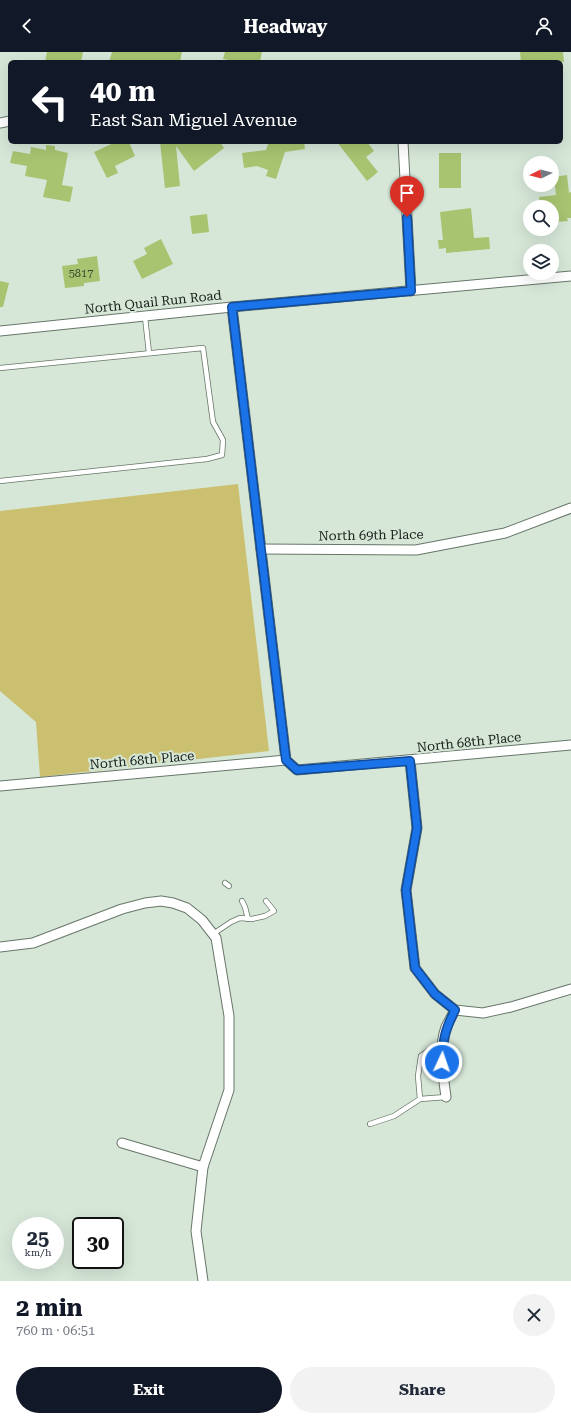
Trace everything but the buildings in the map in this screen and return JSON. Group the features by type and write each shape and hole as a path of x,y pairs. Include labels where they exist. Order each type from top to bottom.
{"street":[{"path":"403,144 411,291"},
{"name":"North Quail Run Road","path":"0,331 232,307 571,276"},
{"path":"232,307 286,760"},
{"name":"North 69th Place","path":"261,549 416,550 505,532 571,508"},
{"name":"North 68th Place","path":"0,786 286,760 297,770 410,761 571,745"},
{"path":"410,761 417,828 406,890 415,968 435,994 455,1010 483,1013 511,1007 571,989"},
{"path":"0,947 33,943 122,910 145,903 161,901 187,908 202,920 216,938 229,1016 229,1090 203,1167 196,1231 203,1281"},
{"path":"446,1097 442,1065 442,1048 446,1028 455,1010"},
{"path":"122,1143 203,1167"}],"lane":[{"path":"145,316 149,353"},
{"path":"0,368 203,348 213,422 223,440 222,455 207,459 0,481"},
{"path":"242,901 248,919"},
{"path":"213,934 240,918 248,919 265,916 274,911 266,901"},
{"path":"420,1099 418,1076 421,1056 430,1049 442,1048"},
{"path":"370,1124 394,1116 420,1099 446,1097"}],"shaded area":[{"path":"238,484 269,751 40,777 36,722 0,691 0,511"}],"route":[{"path":"407,217 411,291 232,307 286,760 297,770 410,761 417,828 406,890 415,968 435,994 455,1010 446,1028 443,1040 442,1062"}]}
